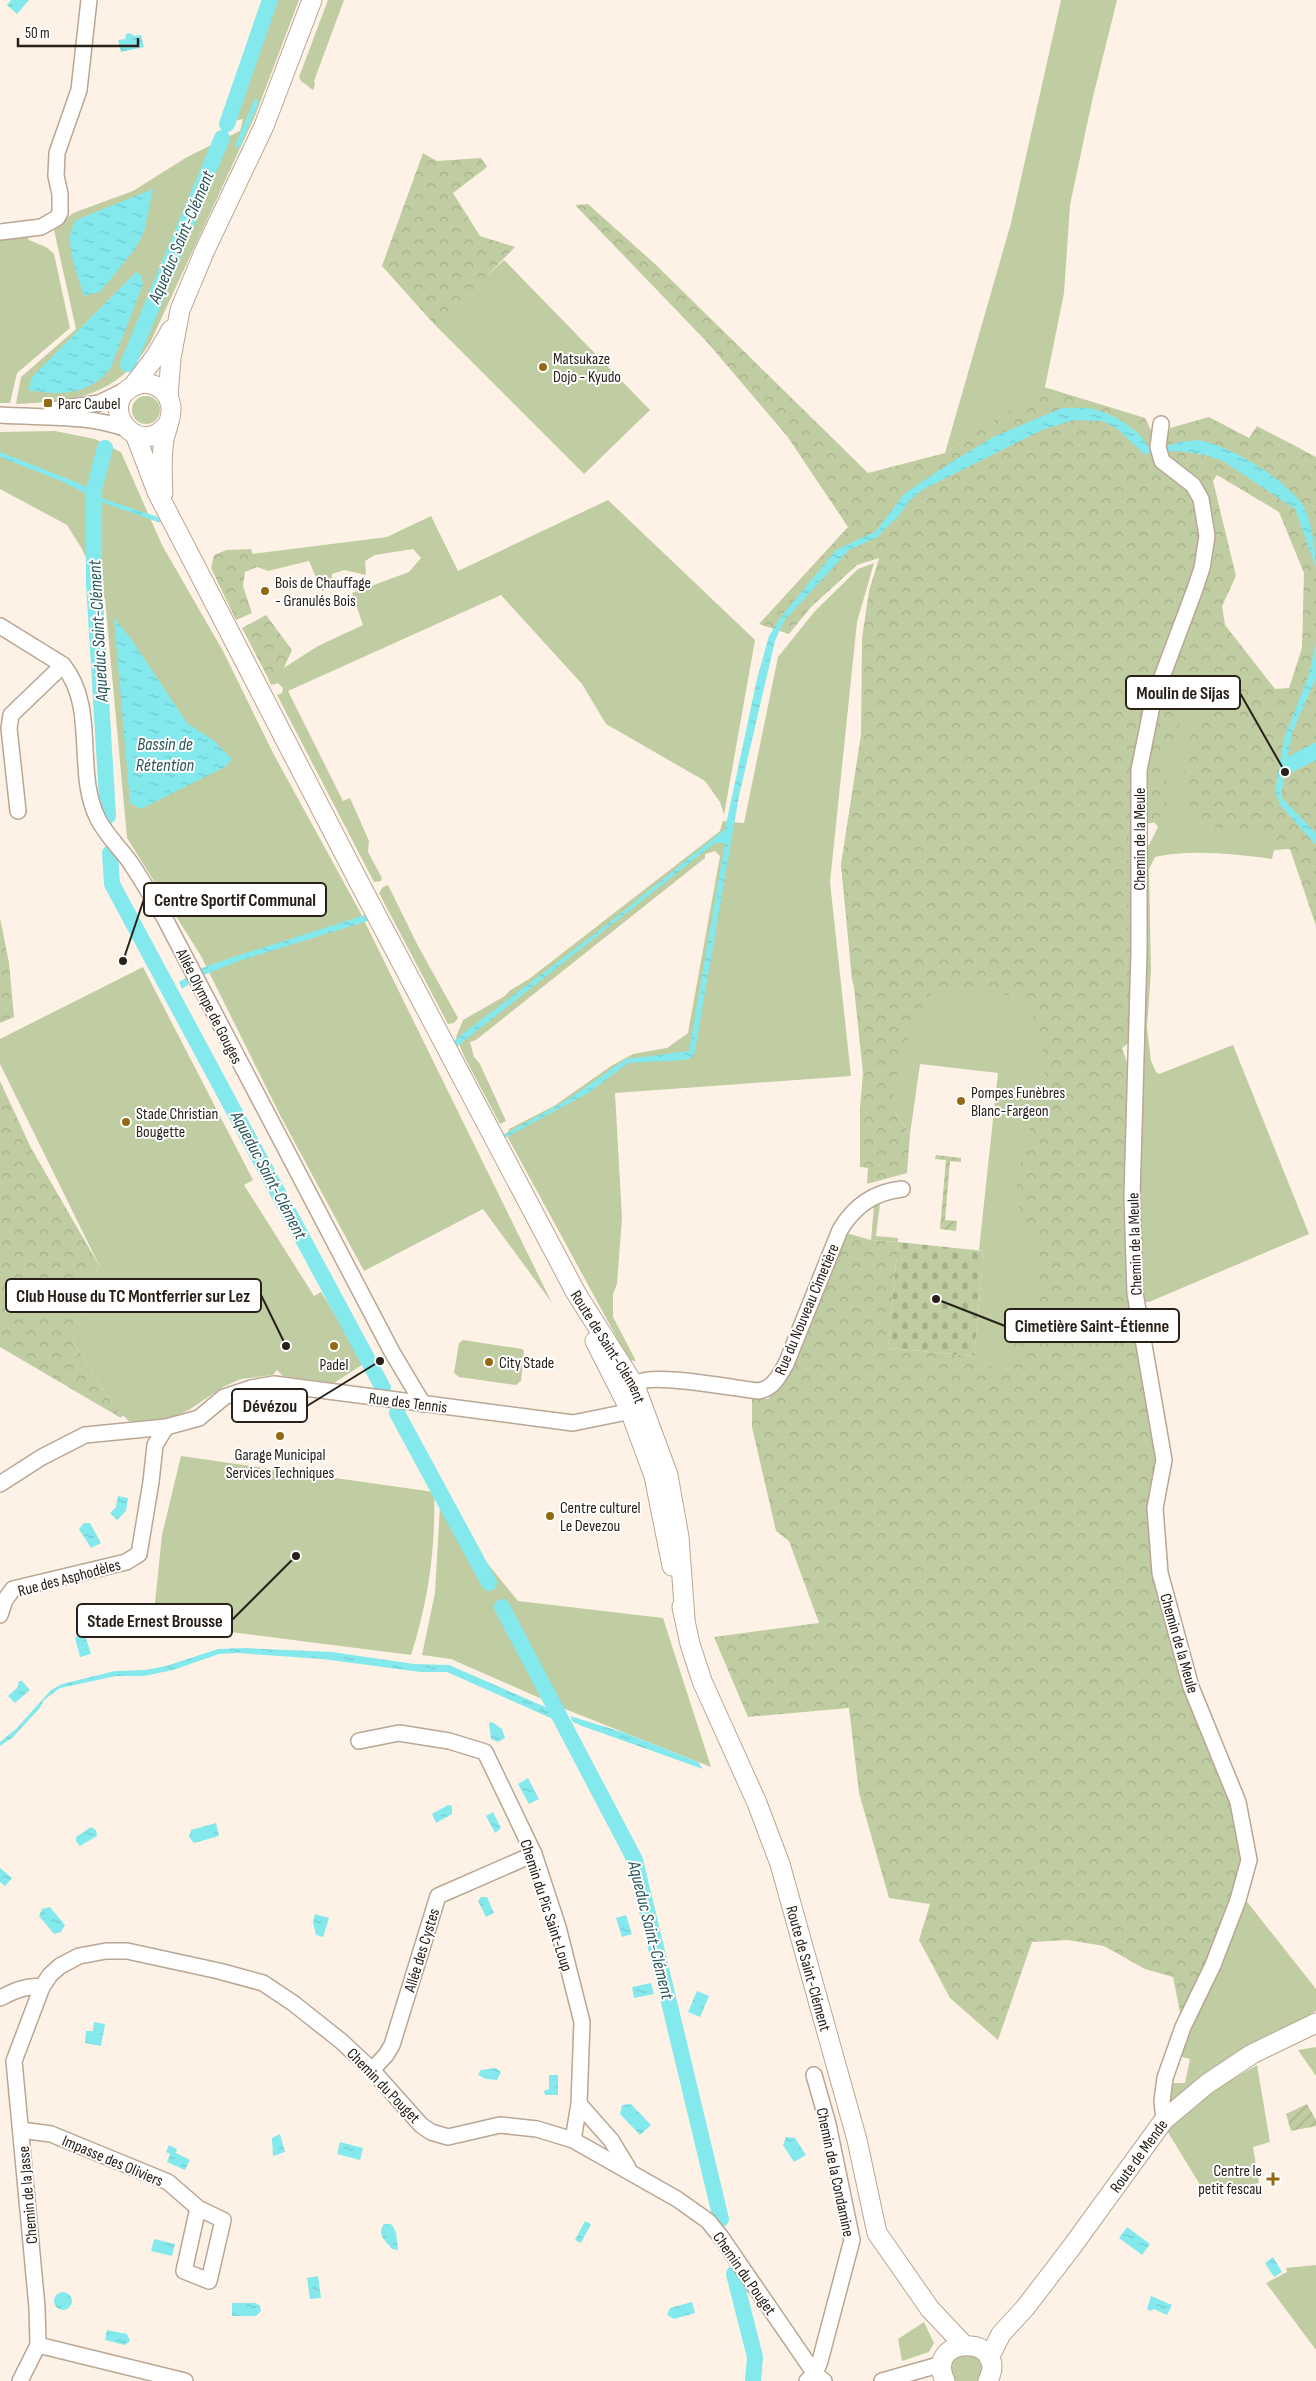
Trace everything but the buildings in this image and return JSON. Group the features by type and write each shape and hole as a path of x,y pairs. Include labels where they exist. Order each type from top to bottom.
{"street":[{"path":"0,232 41,227 57,218 60,213 60,194 56,176 57,153 79,90 89,0"},
{"path":"312,0 264,126 205,250 178,318 156,356 122,397 118,407 121,422 131,432 163,504 361,886 576,1293"},
{"path":"163,504 161,463 171,408 168,397 171,358 178,318"},
{"path":"5,415 99,403 142,383 155,385 168,397"},
{"path":"5,415 79,418 104,422 146,436 156,434 168,424"},
{"name":"Chemin de la Meule","path":"1161,424 1158,448 1162,462 1193,485 1200,499 1207,536 1202,568 1153,700 1138,770 1139,952 1132,1198 1135,1293 1164,1460 1156,1508 1160,1573 1191,1687 1238,1802 1249,1860 1238,1900 1213,1966 1183,2027 1165,2078 1162,2101 1164,2120"},
{"path":"0,626 63,665 11,715 9,728 18,811"},
{"name":"Allée Olympe de Gouges","path":"63,665 68,672 79,699 89,786 98,820 130,862 164,918 392,1352 423,1404"},
{"name":"Rue du Nouveau Cimetière","path":"635,1386 640,1382 660,1379 758,1391 769,1387 786,1364 840,1230 848,1216 860,1204 871,1198 902,1189"},
{"name":"Route de Saint-Clément","path":"576,1293 635,1386 668,1475 679,1537 685,1619"},
{"name":"Route de Saint-Clément","path":"576,1293 602,1357 629,1408 654,1476 690,1644 702,1681 757,1803 780,1864 857,2140 877,2233 933,2312 984,2364"},
{"name":"Rue des Tennis","path":"0,1484 42,1457 84,1435 166,1427 199,1418 224,1397 251,1388 274,1384 573,1423 619,1414 629,1408"},
{"path":"629,1408 635,1386"},
{"name":"Rue des Asphodèles","path":"0,1615 5,1600 13,1589 126,1562 138,1554 147,1511 155,1445 166,1427"},
{"name":"Chemin du Pic Saint-Loup","path":"359,1741 399,1733 449,1741 485,1752 534,1854 558,1927 582,2022 579,2104 573,2140"},
{"name":"Allée des Cystes","path":"372,2070 392,2046 438,1896 534,1854"},
{"name":"Chemin du Pouget","path":"33,2008 42,1986 60,1966 79,1956 106,1950 127,1952 248,1978 263,1983 293,2003 341,2041 372,2070 421,2125 439,2136 461,2135 500,2125 537,2129 573,2140 630,2172 708,2221 815,2378"},
{"path":"0,1998 18,1989 42,1986"},
{"name":"Chemin de la Jasse","path":"20,2381 38,2345 37,2307 14,2061 33,2008"},
{"name":"Route de Mende","path":"943,2371 956,2347 984,2364 1001,2334 1025,2308 1071,2248 1164,2120 1207,2084 1252,2054 1316,2024"},
{"name":"Chemin de la Condamine","path":"814,2075 834,2153 852,2240 815,2378"},
{"path":"579,2104 611,2140 630,2172"},
{"name":"Impasse des Oliviers","path":"21,2130 51,2134 168,2182 198,2208"},
{"name":"Route de Saint-Clément","path":"933,2312 945,2341 943,2371"},
{"path":"38,2345 185,2381"},
{"path":"882,2381 910,2373 943,2371"}],"green space":[{"path":"269,0 299,0 255,116 150,343 137,361 123,375 92,393 57,401 16,404 21,377 76,329 54,230 73,213 133,191 187,157 240,131 243,119 226,123"},
{"path":"328,0 344,0 314,81 313,90 301,81 299,77"},
{"path":"1061,0 1117,0 1092,101 1070,205 1064,293 1045,387 945,453 1011,223"},
{"path":"423,153 437,161 481,158 487,167 453,193 480,236 515,247 471,292 466,300 434,324 382,266"},
{"path":"588,204 655,264 868,473 945,453 1044,387 1145,418 1159,447 1165,444 1170,428 1209,417 1249,438 1257,426 1316,457 1316,926 1290,849 1274,850 1261,836 1190,822 1183,757 1200,710 1224,696 1222,683 1195,670 1183,716 1164,762 1163,771 1168,785 1166,809 1157,822 1129,826 1128,1039 1120,1047 1128,1068 1121,1201 1122,1296 1137,1313 1164,1460 1155,1508 1160,1573 1191,1687 1238,1802 1249,1860 1183,2027 1173,1977 1145,1969 1104,1946 1068,1940 1032,1942 998,2040 950,1998 919,1940 930,1904 889,1898 859,1793 849,1708 748,1717 714,1637 819,1623 789,1541 776,1531 752,1427 752,1397 768,1399 797,1360 846,1233 871,1240 898,1242 888,1348 974,1356 1007,1375 1016,1352 1009,1325 1040,1308 1036,1242 1021,1222 1016,1180 1047,1065 1027,996 932,990 901,1052 891,1107 910,1134 907,1173 867,1184 868,1168 860,1167 860,1108 863,1073 841,864 861,735 862,638 869,591 879,558 857,565 811,607 789,634 759,624 848,527 787,436 707,342 575,205","holes":["1217,475 1279,512 1304,573 1302,648 1289,688 1275,689 1225,625 1222,606 1236,576 1213,481"]},
{"path":"17,236 28,237 29,240 46,247 54,254 70,328 17,373 10,403 0,403 0,239"},
{"name":"Matsukaze Dojo - Kyudo","path":"504,260 650,410 584,474 434,324"},
{"path":"146,396 156,400 160,410 156,420 146,424 136,420 132,410 136,400"},
{"path":"55,431 95,439 121,452 162,545 223,651 273,753 359,910 552,1303 483,1209 364,1271 280,1115 201,956 127,838 105,599 82,549 67,525 0,489 0,432"},
{"path":"608,500 755,640 724,815 720,802 705,781 606,724 582,684 501,595 288,691 343,801 350,798 369,841 368,852 382,878 381,881 374,882 277,695 282,693 283,688 278,683 271,685 268,678 318,646 363,625 352,593 409,572 421,558 413,549 375,555 365,561 366,575 344,570 332,574 332,586 322,591 309,561 268,571 257,567 252,554 387,537 431,516 458,571"},
{"path":"251,549 257,567 245,572 243,586 252,613 236,620 211,568 214,555 227,550"},
{"path":"874,563 857,622 830,882 851,1076 615,1093 622,1218 617,1284 613,1294 613,1317 636,1361 629,1360 507,1136 509,1129 554,1106 611,1066 633,1054 667,1048 688,1033 720,856 715,851 705,854 705,858 476,1040 470,1042 474,1057 480,1064 506,1121 500,1124 456,1037 463,1020 505,996 509,991 529,979 720,831 723,821 744,823 778,657 815,611 858,569"},
{"path":"266,615 292,650 281,674 268,678 242,628"},
{"path":"1187,666 1227,681 1253,821 1274,850 1272,859 1229,854 1198,853 1155,857 1149,869 1151,971 1147,1027 1151,1061 1156,1072 1159,1074 1233,1045 1309,1234 1149,1302 1143,1301 1140,1294 1136,1228 1144,845 1149,845 1158,827 1153,820 1158,771"},
{"path":"1134,805 1131,1041 1122,1048 1129,1068 1135,1339 1007,1376 974,1356 984,1251 979,1250 998,1073 920,1064 910,1134 891,1107 852,980 841,864"},
{"path":"388,885 417,944 458,1018 454,1023 448,1024 379,893 383,887"},
{"path":"0,918 9,963 14,1017 0,1023"},
{"path":"143,967 253,1180 244,1185 314,1296 321,1292 365,1363 334,1383 283,1376 277,1370 273,1375 241,1379 223,1387 189,1410 154,1425 129,1421 114,1407 74,1343 73,1328 78,1318 99,1302 89,1279 94,1271 100,1267 0,1064 0,1039"},
{"path":"0,1081 31,1148 100,1267 94,1271 89,1279 99,1302 78,1318 73,1328 74,1343 114,1407 123,1415 121,1418 0,1347"},
{"path":"936,1155 961,1158 961,1162 950,1161 945,1220 957,1221 956,1231 940,1229 946,1160 935,1159"},
{"path":"880,1203 876,1236 898,1238 898,1242 871,1240 874,1206"},
{"path":"898,1242 984,1251 974,1356 888,1348"},
{"name":"City Stade","path":"463,1340 522,1349 524,1351 521,1381 516,1385 459,1377 454,1373 459,1343"},
{"path":"181,1456 434,1492 434,1534 430,1575 411,1655 153,1622 162,1535"},
{"path":"440,1505 518,1601 663,1618 711,1767 560,1707 451,1659 422,1655 435,1593"},
{"path":"1244,1898 1316,1989 1316,2011 1249,2047 1166,2107 1171,2083 1185,2083 1190,2059 1179,2056"},
{"path":"1316,2047 1316,2076 1298,2050"},
{"path":"1257,2065 1270,2142 1253,2147 1259,2183 1205,2193 1166,2129 1210,2092"},
{"path":"1307,2104 1316,2120 1316,2126 1291,2131 1286,2114"},
{"path":"1316,2265 1316,2350 1266,2283 1287,2272 1286,2268"},
{"path":"924,2322 934,2343 929,2352 902,2361 898,2339"},
{"path":"964,2351 983,2360 982,2381 952,2381 948,2365"}],"water":[{"path":"11,0 29,0 17,14 7,5"},
{"path":"129,33 135,36 141,35 144,47 121,52 118,40 125,39 126,34"},
{"path":"153,189 144,232 135,249 100,292 84,296 70,247 72,228 76,220"},
{"path":"136,272 141,275 143,284 111,367 103,376 85,388 74,391 51,393 28,390 32,377"},
{"path":"1062,408 1093,409 1113,416 1137,432 1152,453 1144,454 1116,428 1102,421 1074,420 1042,430 924,489 911,499 897,518 876,538 849,550 784,621 775,641 739,796 694,1056 685,1060 628,1063 590,1092 503,1139 501,1136 567,1100 626,1059 689,1051 725,843 715,843 455,1048 452,1042 601,929 725,829 757,679 769,636 780,618 836,550 876,531 905,493 950,463 995,436"},
{"path":"1198,440 1225,448 1239,455 1267,472 1291,491 1304,507 1310,523 1316,568 1295,509 1223,461 1205,455 1179,451 1165,452 1164,447 1179,442"},
{"path":"0,452 94,490 104,499 158,517 161,523 104,503 61,481 0,457"},
{"name":"Bassin de Rétention","path":"114,618 131,639 187,723 213,740 232,759 225,767 141,809 130,803"},
{"path":"1316,642 1316,678 1292,733 1282,798 1316,833 1316,845 1280,805 1275,792 1284,738 1309,675"},
{"path":"365,915 368,921 239,961 199,977 182,989 179,982 202,968"},
{"path":"118,1496 128,1498 126,1511 117,1520 110,1513 116,1507"},
{"path":"84,1523 90,1523 101,1543 91,1548 79,1529"},
{"path":"80,1634 85,1635 91,1654 80,1657 75,1638"},
{"path":"245,1648 332,1652 414,1664 449,1665 550,1709 555,1720 447,1672 421,1672 322,1659 237,1653 219,1654 173,1670 144,1676 116,1676 60,1688 44,1700 39,1709 12,1738 0,1746 0,1742 16,1729 51,1690 62,1684 115,1671 145,1670 166,1666 218,1649"},
{"path":"19,1681 22,1681 30,1690 15,1703 8,1696 17,1688"},
{"path":"570,1716 625,1733 698,1762 703,1769 582,1726 573,1722"},
{"path":"492,1722 502,1729 505,1738 498,1742 491,1739 489,1723"},
{"path":"528,1778 539,1799 529,1804 518,1784"},
{"path":"448,1805 452,1806 452,1814 436,1823 432,1814"},
{"path":"493,1812 501,1828 495,1833 486,1816"},
{"path":"216,1823 219,1836 194,1843 189,1837 191,1830"},
{"path":"91,1827 96,1830 97,1836 80,1846 76,1841 76,1837"},
{"path":"0,1868 12,1878 5,1886 0,1882"},
{"path":"481,1897 487,1897 494,1913 486,1917 478,1901"},
{"path":"50,1907 65,1925 61,1932 54,1934 39,1916 42,1909"},
{"path":"315,1914 329,1918 323,1937 316,1935 313,1922"},
{"path":"626,1915 632,1934 622,1937 616,1918"},
{"path":"651,1983 654,1994 634,1998 632,1987"},
{"path":"697,1991 709,1996 700,2017 688,2012"},
{"path":"94,2022 105,2024 101,2046 85,2043 86,2031 93,2031"},
{"path":"496,2068 501,2072 497,2080 486,2079 478,2075 481,2070"},
{"path":"549,2075 558,2075 558,2095 545,2095 544,2091 549,2089"},
{"path":"631,2104 651,2125 640,2135 620,2114 622,2105"},
{"path":"280,2134 285,2152 273,2156 272,2138"},
{"path":"786,2137 795,2138 806,2155 794,2162 783,2145"},
{"path":"340,2142 363,2148 360,2160 337,2154"},
{"path":"169,2145 177,2149 176,2153 190,2160 185,2170 167,2162 170,2154 166,2152"},
{"path":"585,2221 591,2224 581,2243 575,2240"},
{"path":"384,2224 391,2224 396,2232 398,2250 392,2249 381,2234"},
{"path":"1127,2227 1150,2244 1142,2255 1119,2238"},
{"path":"154,2239 175,2244 172,2256 151,2251"},
{"path":"1273,2257 1282,2272 1274,2277 1265,2263"},
{"path":"318,2276 321,2298 310,2299 307,2278"},
{"path":"63,2292 69,2295 72,2301 69,2307 63,2310 57,2307 54,2301 57,2295"},
{"path":"1151,2296 1172,2305 1167,2315 1154,2309 1150,2311 1147,2309"},
{"path":"692,2302 695,2313 674,2319 667,2315 670,2308"},
{"path":"232,2303 256,2303 260,2306 261,2311 256,2316 232,2316"},
{"path":"107,2330 127,2334 130,2341 125,2345 105,2340"}],"waterway":[{"name":"Aqueduc Saint-Clément","path":"227,124 270,0"},
{"path":"238,145 256,102"},
{"name":"Aqueduc Saint-Clément","path":"128,364 222,138"},
{"name":"Aqueduc Saint-Clément","path":"105,448 94,490 94,583 108,816"},
{"path":"1287,766 1316,751"},
{"name":"Aqueduc Saint-Clément","path":"110,853 112,884 383,1388"},
{"name":"Aqueduc Saint-Clément","path":"397,1413 489,1583"},
{"name":"Aqueduc Saint-Clément","path":"502,1607 635,1860 721,2219"},
{"name":"Aqueduc Saint-Clément","path":"734,2274 755,2357 753,2381"}],"place":[{"name":"Matsukaze Dojo - Kyudo","path":"543,367"},
{"name":"Parc Caubel","path":"48,403"},
{"name":"Bois de Chauffage - Granulés Bois","path":"265,591"},
{"name":"Moulin de Sijas","path":"1285,772"},
{"name":"Centre Sportif Communal","path":"123,961"},
{"name":"Pompes Funèbres Blanc-Fargeon","path":"961,1101"},
{"name":"Stade Christian Bougette","path":"126,1122"},
{"name":"Cimetière Saint-Étienne","path":"936,1299"},
{"name":"Club House du TC Montferrier sur Lez","path":"286,1346"},
{"name":"Padel","path":"334,1346"},
{"name":"Dévézou","path":"380,1361"},
{"name":"City Stade","path":"489,1362"},
{"name":"Garage Municipal Services Techniques","path":"280,1436"},
{"name":"Centre culturel Le Devezou","path":"550,1516"},
{"name":"Stade Ernest Brousse","path":"296,1556"},
{"name":"Centre le petit fescau","path":"1273,2179"}]}
